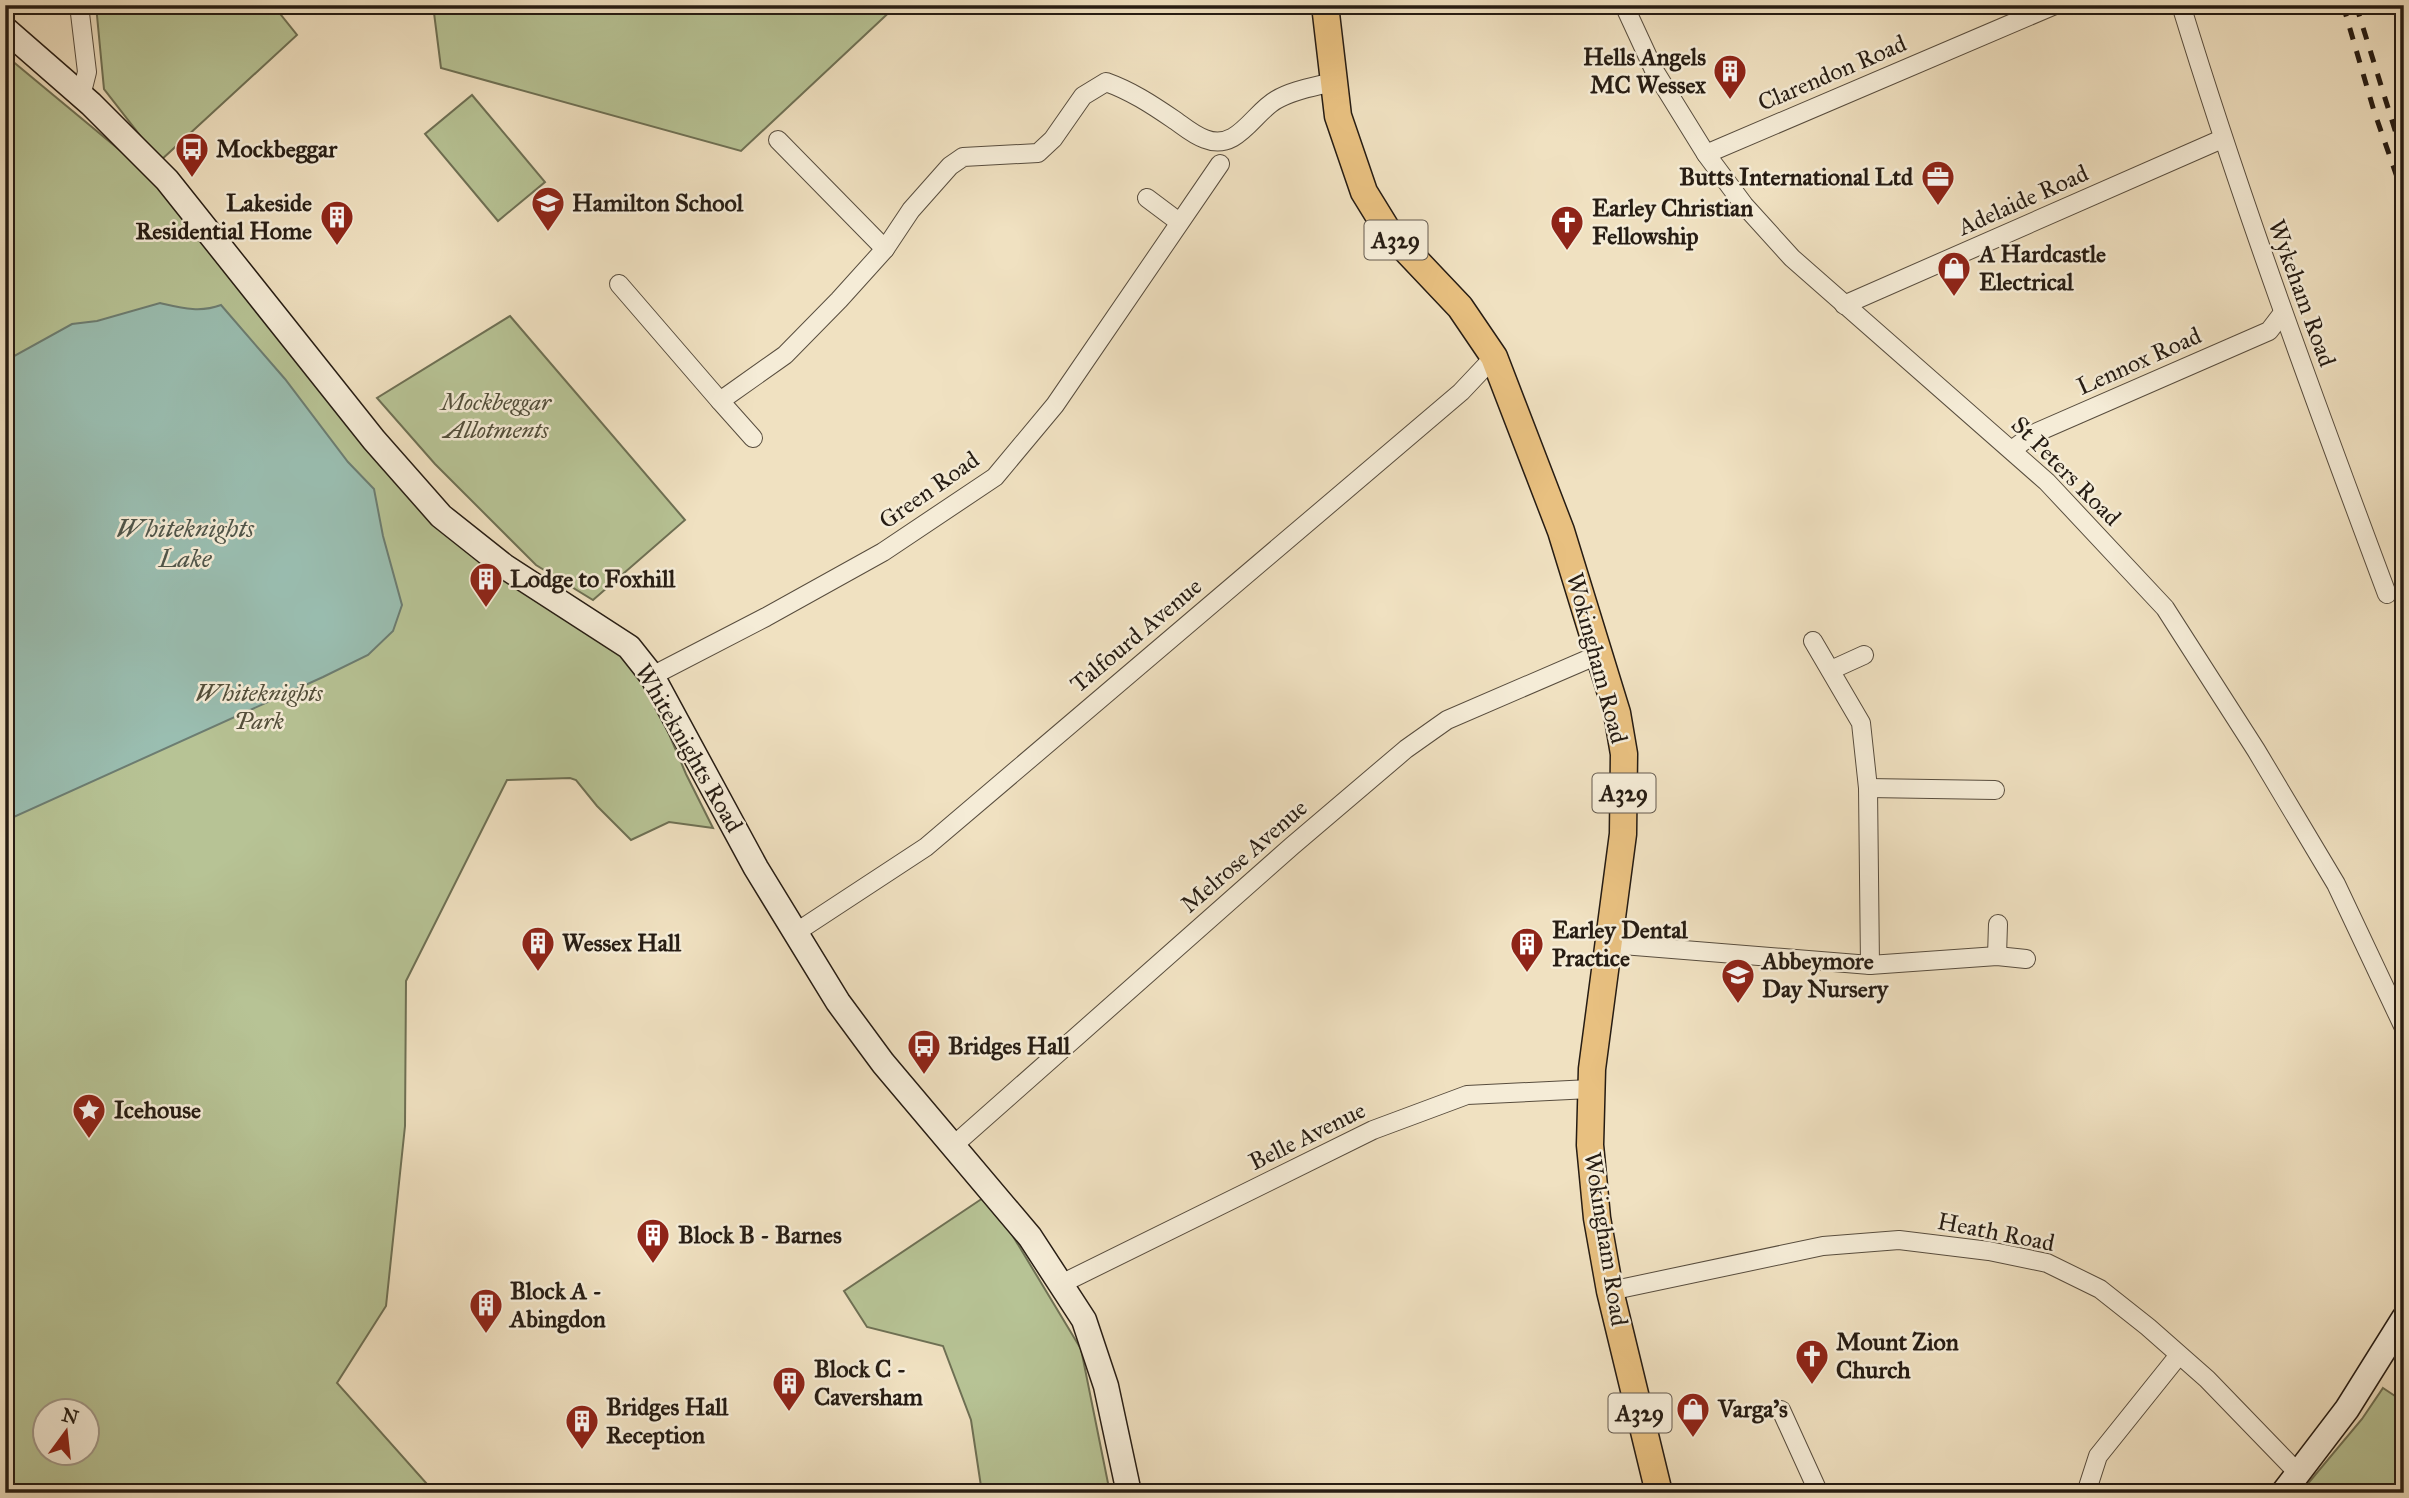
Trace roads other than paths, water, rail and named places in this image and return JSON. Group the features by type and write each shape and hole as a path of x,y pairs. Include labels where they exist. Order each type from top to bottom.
{"main road":[{"name":"Wokingham Road","path":"1325,5 1341,130 1364,192 1388,231 1460,307 1494,357 1557,519 1617,713 1624,766 1623,834 1590,1089 1590,1145 1594,1195 1611,1291 1660,1493"}],"street":[{"path":"79,5 88,72 81,96"},
{"name":"St Peters Road","path":"1623,5 1654,70 1706,154 1744,205 1792,258 2047,482 2165,608 2256,750 2336,884 2404,1028"},
{"name":"Clarendon Road","path":"1706,154 2054,5"},
{"name":"Wykeham Road","path":"2181,5 2222,139 2282,314 2387,594"},
{"name":"Whiteknights Road","path":"5,29 81,96 167,180 374,440 441,516 504,566 629,647 652,676 756,868 838,1002 883,1063 1030,1237 1084,1320 1106,1386 1129,1493"},
{"path":"720,401 785,355 885,249 911,209 950,166 963,157 1038,153 1053,139 1083,96 1106,82 1128,90 1206,140 1224,140 1243,133 1257,116 1276,100 1288,94 1333,82"},
{"name":"Adelaide Road","path":"1844,305 2222,139"},
{"path":"778,140 885,249"},
{"name":"Green Road","path":"652,676 883,552 995,477 1055,405 1220,164"},
{"path":"1147,198 1179,222"},
{"path":"619,284 753,438"},
{"name":"Lennox Road","path":"2012,450 2033,434 2269,331 2282,314"},
{"name":"Talfourd Avenue","path":"795,933 926,847 1461,392 1494,357"},
{"path":"1813,640 1861,723 1868,788 1870,965"},
{"name":"Melrose Avenue","path":"954,1145 1292,846 1406,749 1447,720 1600,654"},
{"path":"1831,670 1864,655"},
{"path":"1868,788 1995,790"},
{"path":"1997,956 1998,923"},
{"path":"1610,944 1870,965 1997,956 2026,959"},
{"name":"Belle Avenue","path":"1061,1284 1385,1125 1467,1095 1590,1089"},
{"name":"Heath Road","path":"1611,1291 1823,1246 1899,1240 1989,1251 2047,1264 2100,1289 2207,1379 2291,1483"},
{"path":"2291,1483 2347,1409 2404,1318"},
{"path":"2086,1493 2098,1456 2179,1355"},
{"path":"1781,1410 1815,1492"}],"water":[{"name":"Whiteknights Lake","path":"160,303 198,309 221,305 285,379 348,462 374,489 383,536 402,605 393,631 368,655 5,821 5,361 72,324 97,321"}],"railway":[{"path":"2343,5 2374,111 2404,197"},
{"path":"2356,5 2404,159"}],"place":[{"name":"Hells Angels MC Wessex","path":"1730,101"},
{"name":"Mockbeggar","path":"192,179"},
{"name":"Butts International Ltd","path":"1938,207"},
{"name":"Hamilton School","path":"548,233"},
{"name":"Lakeside Residential Home","path":"337,247"},
{"name":"Earley Christian Fellowship","path":"1567,252"},
{"name":"A Hardcastle Electrical","path":"1954,298"},
{"name":"Lodge to Foxhill","path":"486,609"},
{"name":"Wessex Hall","path":"538,973"},
{"name":"Earley Dental Practice","path":"1527,974"},
{"name":"Abbeymore Day Nursery","path":"1738,1005"},
{"name":"Bridges Hall","path":"924,1076"},
{"name":"Icehouse","path":"89,1140"},
{"name":"Block B - Barnes","path":"653,1265"},
{"name":"Block A - Abingdon","path":"486,1335"},
{"name":"Mount Zion Church","path":"1812,1386"},
{"name":"Block C - Caversham","path":"789,1413"},
{"name":"Varga's","path":"1693,1439"},
{"name":"Bridges Hall Reception","path":"582,1451"}],"park label":[{"name":"Mockbeggar Allotments","path":"496,416"},
{"name":"Whiteknights Park","path":"259,707"}]}
